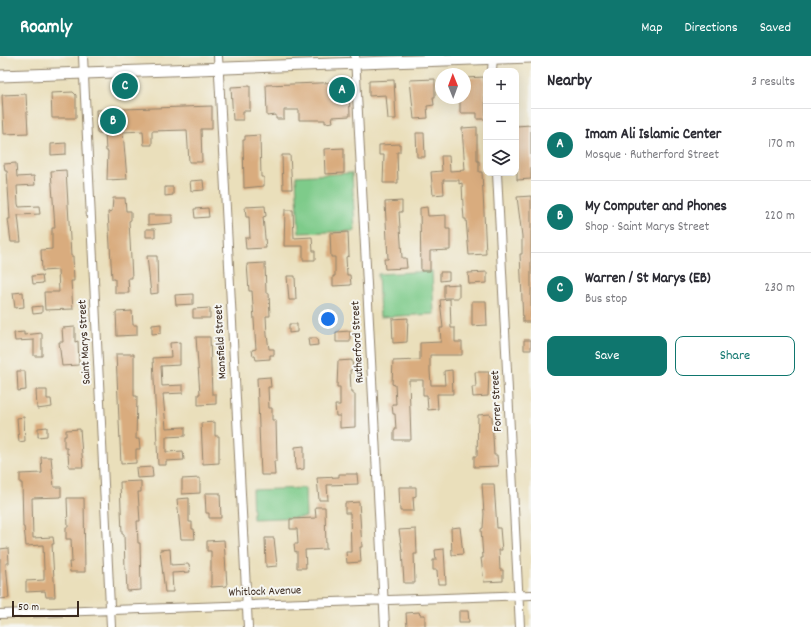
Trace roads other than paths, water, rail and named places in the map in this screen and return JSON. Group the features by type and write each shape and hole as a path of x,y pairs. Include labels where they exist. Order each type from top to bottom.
{"main road":[{"path":"0,76 219,68 356,60 531,57"}],"street":[{"name":"Saint Marys Street","path":"83,56 111,627"},
{"name":"Mansfield Street","path":"218,56 248,627"},
{"path":"492,68 493,57"},
{"name":"Rutherford Street","path":"356,60 385,627"},
{"name":"Forrer Street","path":"497,176 520,627"},
{"name":"Whitlock Avenue","path":"0,614 531,595"}],"place":[{"name":"Warren / St Marys (EB)","path":"125,86"},
{"name":"Imam Ali Islamic Center","path":"342,90"},
{"name":"My Computer and Phones","path":"113,121"}]}
